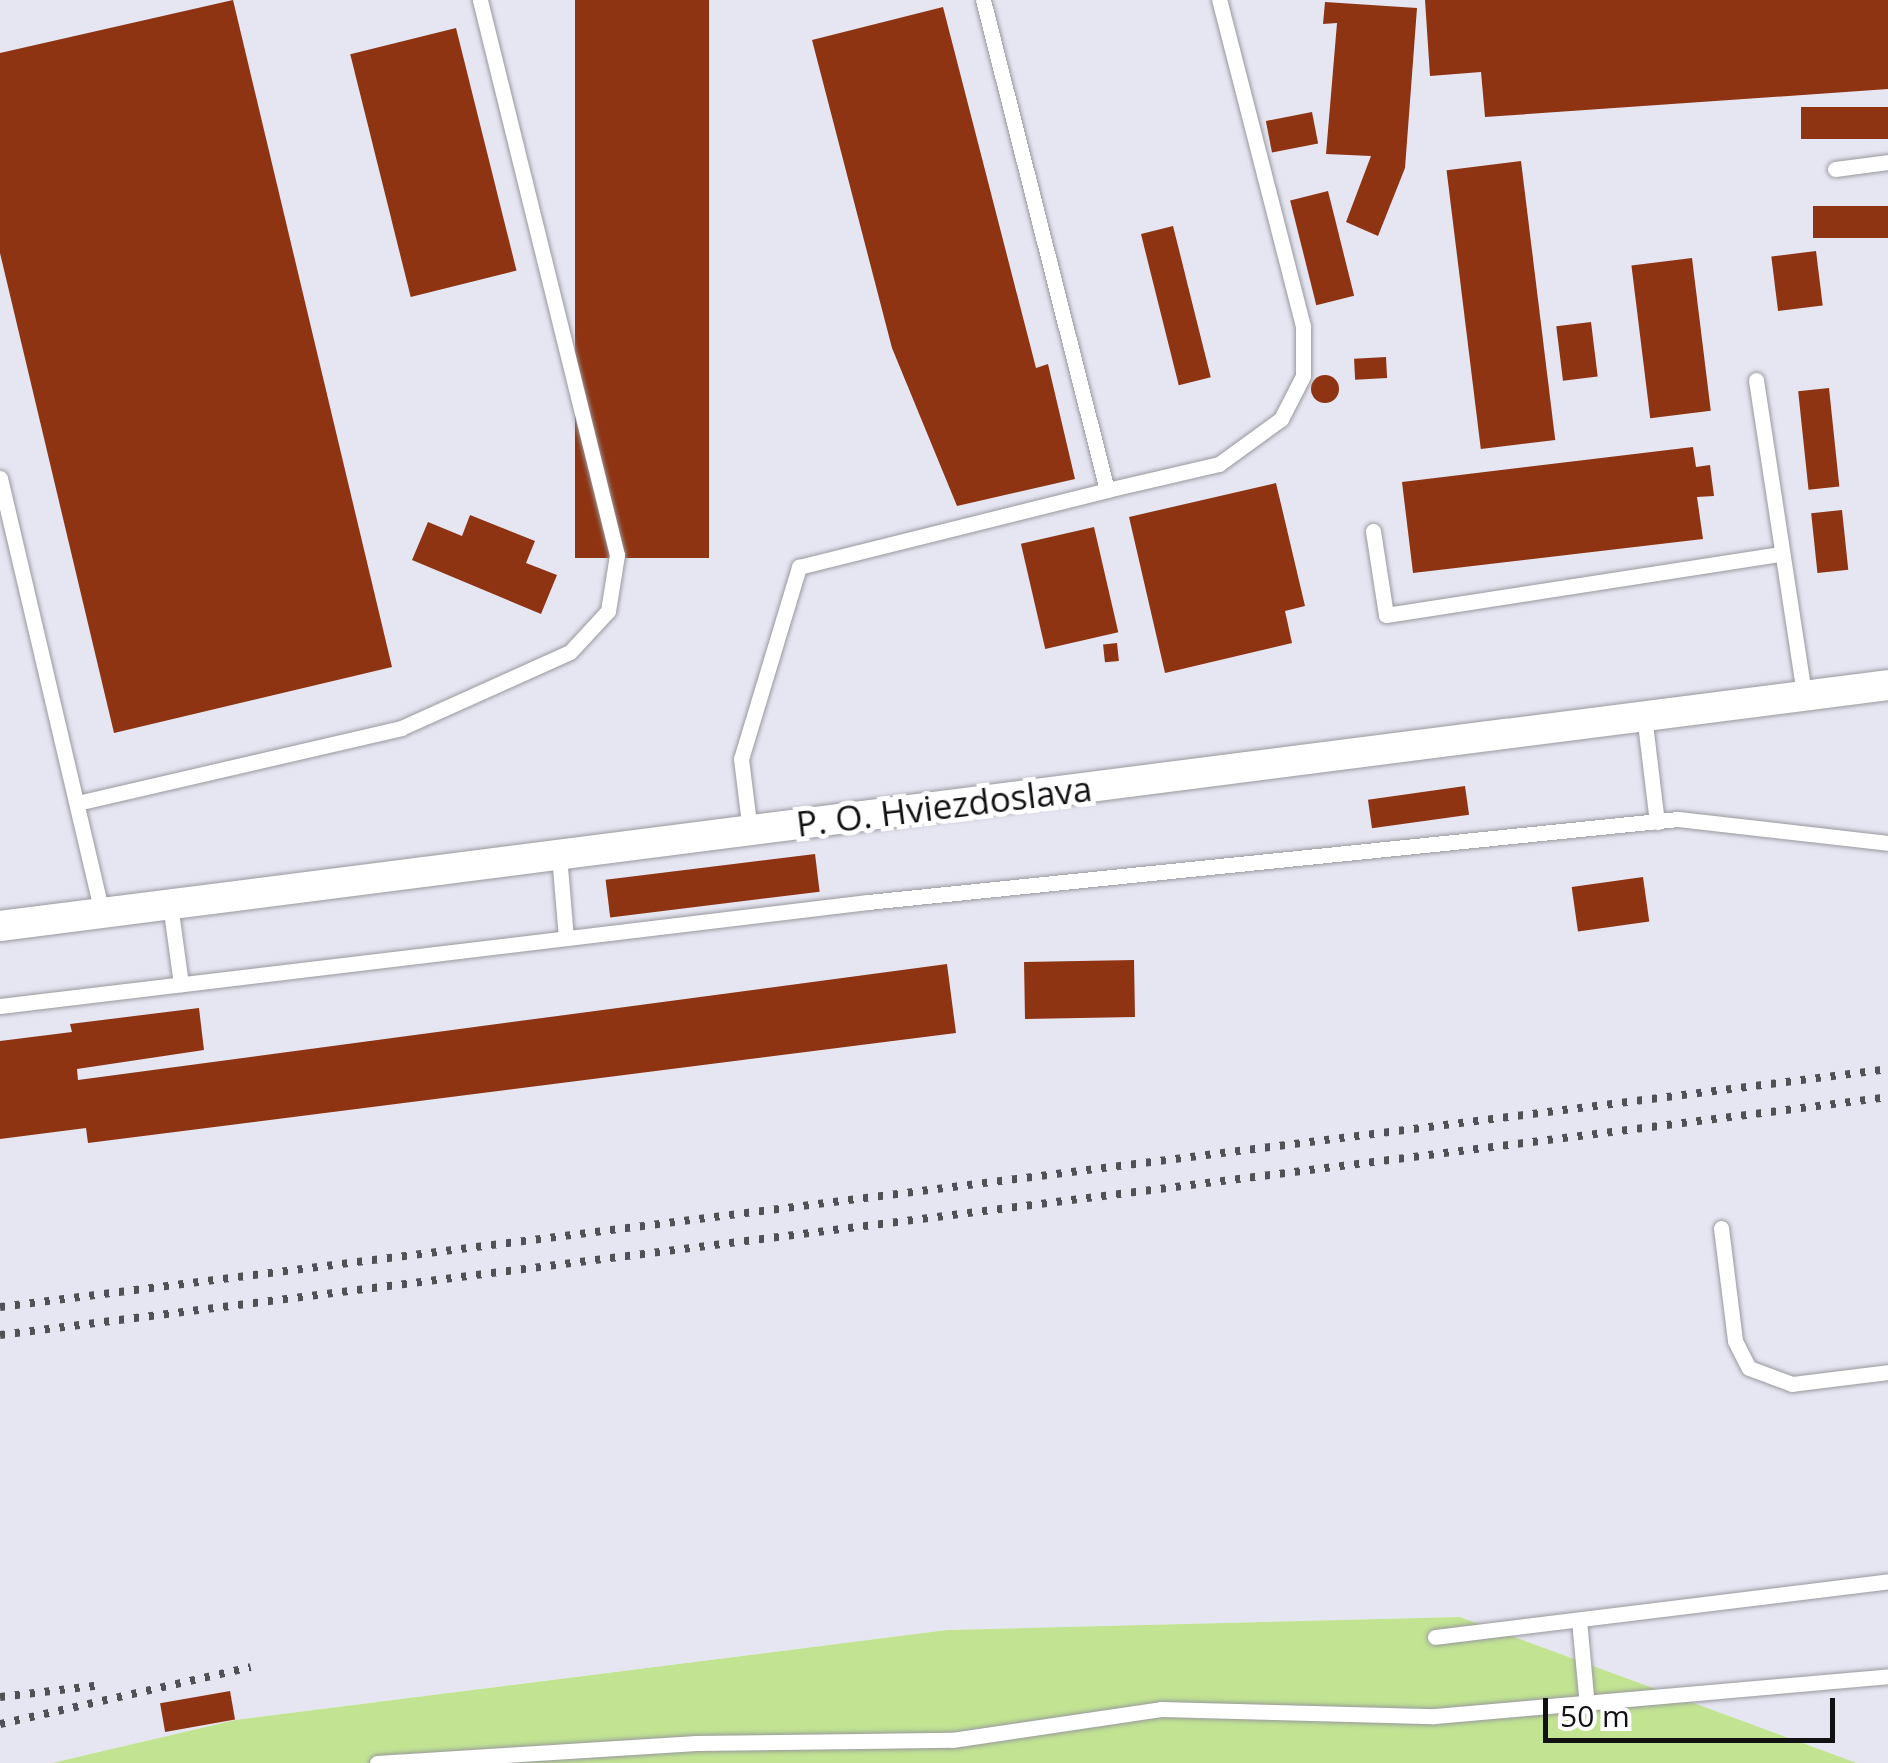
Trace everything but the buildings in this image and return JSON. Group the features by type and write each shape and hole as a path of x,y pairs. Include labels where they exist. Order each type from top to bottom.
{"street":[{"name":"P. O. Hviezdoslava","path":"0,926 1888,685"}],"lane":[{"path":"77,802 401,728 570,652 608,612 617,555 480,0"},
{"path":"983,0 1106,490"},
{"path":"750,831 741,759 799,567 1218,464 1281,419 1302,376 1303,326 1219,0"},
{"path":"1834,169 1888,162"},
{"path":"1756,380 1804,695"},
{"path":"0,478 102,913"},
{"path":"1373,531 1386,614 1782,554"},
{"path":"1644,715 1657,822"},
{"path":"0,1006 566,938 1657,822 1888,843"},
{"path":"560,855 566,938"},
{"path":"170,904 181,984"},
{"path":"1721,1228 1735,1340 1749,1368 1792,1384 1888,1372"},
{"path":"1434,1637 1888,1581"},
{"path":"1579,1620 1586,1706"},
{"path":"376,1763 676,1744 952,1740 1161,1709 1320,1718 1586,1706 1888,1676"}],"shaded area":[{"path":"0,0 1888,0 1888,1763 1857,1763 1460,1617 947,1630 235,1720 52,1763 0,1763"}],"green space":[{"path":"1460,1617 1857,1763 52,1763 235,1720 947,1630"}],"railway":[{"path":"0,1307 1888,1069"},
{"path":"0,1335 1888,1097"},
{"path":"0,1724 251,1667"},
{"path":"0,1697 102,1685"}]}
